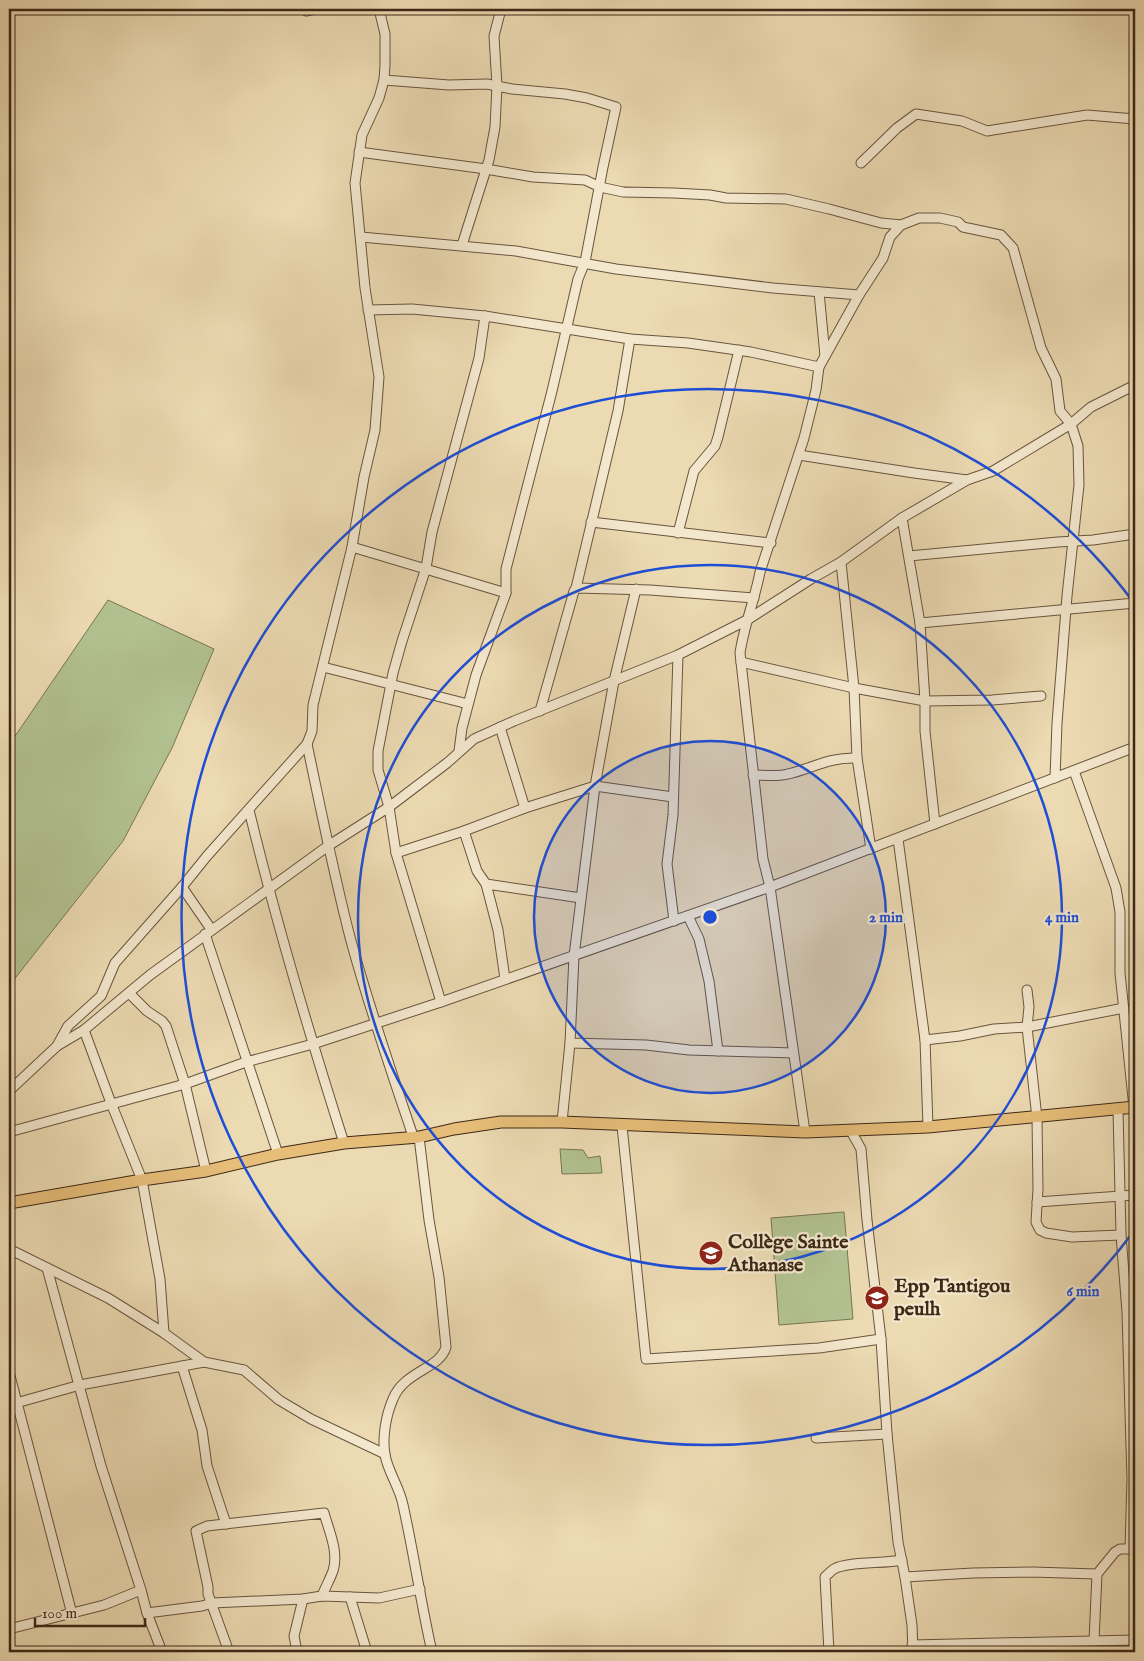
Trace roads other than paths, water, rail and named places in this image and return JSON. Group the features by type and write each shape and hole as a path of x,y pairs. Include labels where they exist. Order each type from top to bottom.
{"main road":[{"path":"9,1203 206,1171 278,1154 344,1143 416,1137 501,1122 562,1122 622,1126 805,1132 851,1131 928,1128 1134,1108"}],"street":[{"path":"306,11 316,9"},
{"path":"57,1046 68,1026 101,996 115,963 307,744 312,731 313,705 352,547 364,477 375,430 379,377 368,310 355,183 362,135 379,98 384,80 384,34 379,9"},
{"path":"462,245 486,168 495,127 497,86 494,36 501,9"},
{"path":"384,80 449,85 487,84 565,94 587,98 616,107 585,262 578,279 567,330 506,569 506,593 476,675 458,751"},
{"path":"861,163 896,128 916,114 962,121 987,131 1087,115 1135,119"},
{"path":"359,152 486,168 532,176 585,180 600,187 623,192 710,195 726,198 786,199 829,208 881,223 901,225"},
{"path":"805,1132 770,887 763,859 740,652 742,636 760,572 804,438 816,390 819,367 859,295 869,282 882,258 890,237 901,225 919,218 940,218 958,222 963,227 1001,235 1013,248 1041,348 1056,379 1060,411 1072,424 1078,446 1080,465 1079,485 1066,608 1057,723 1055,778"},
{"path":"881,223 890,237"},
{"path":"361,237 516,251 616,269 859,295"},
{"path":"819,292 825,358"},
{"path":"368,310 412,310 485,316 630,339 688,343 739,350 819,367"},
{"path":"441,1002 396,853 389,807 378,770 378,751 391,684 402,641 426,568 432,532 479,358 485,316"},
{"path":"540,711 576,588 618,411 630,339"},
{"path":"678,532 694,470 715,446 739,350"},
{"path":"9,1091 57,1046 84,1030 208,932 328,846 389,807 447,763 458,751 474,739 678,655 747,620 810,579 841,562 902,518 967,480 993,471 1072,424 1091,408 1135,385"},
{"path":"799,455 914,474 967,480"},
{"path":"902,518 920,623 925,731 935,824"},
{"path":"591,522 771,543"},
{"path":"909,556 1019,545 1074,542 1135,534"},
{"path":"352,547 506,593"},
{"path":"841,562 854,688 857,758 871,850"},
{"path":"576,588 636,589 754,598"},
{"path":"562,1122 570,1043 574,956 595,786 614,681 636,589"},
{"path":"920,623 1135,603"},
{"path":"674,921 667,864 674,797 678,655"},
{"path":"741,662 854,688 925,701 992,700 1041,696"},
{"path":"323,667 468,704"},
{"path":"500,727 525,808"},
{"path":"307,744 328,846 351,940 375,1024 416,1137 439,1278 446,1347 442,1357 409,1378 399,1387 387,1417 385,1454 403,1503 432,1652"},
{"path":"9,1132 185,1084 246,1062 313,1044 441,1002 871,850 1135,747"},
{"path":"753,775 786,775 842,757 857,758"},
{"path":"1074,771 1116,888 1119,903 1120,973 1134,1108"},
{"path":"396,853 464,832 525,808 595,786 674,797"},
{"path":"249,810 268,889 344,1143"},
{"path":"464,832 477,871 486,884 498,930 505,979"},
{"path":"898,839 925,1040 928,1128"},
{"path":"486,884 581,898"},
{"path":"182,887 208,932 246,1062 278,1154"},
{"path":"688,916 699,938 709,981 718,1051"},
{"path":"1027,990 1029,1007 1027,1026 1037,1118 1036,1222 1040,1230 1046,1233 1072,1236 1121,1235"},
{"path":"129,993 146,1011 162,1021 166,1026 185,1084 206,1171"},
{"path":"925,1040 960,1036 994,1029 1027,1026 1124,1008"},
{"path":"84,1030 111,1104 142,1180 160,1279 164,1333"},
{"path":"570,1043 646,1045 688,1050 793,1053"},
{"path":"1094,1641 1097,1574 1115,1552 1120,1549 1133,1549 1132,1378 1121,1235 1118,1110"},
{"path":"622,1126 646,1359 818,1348 881,1339"},
{"path":"851,1131 861,1149 881,1339 898,1542 912,1625 913,1649 1135,1640"},
{"path":"1037,1202 1135,1195"},
{"path":"9,1249 108,1298 164,1333 204,1362"},
{"path":"47,1268 101,1466 142,1590 147,1613 162,1652"},
{"path":"13,1404 80,1385 204,1362 244,1370 279,1400 311,1419 385,1454"},
{"path":"182,1366 202,1430 207,1466 226,1524"},
{"path":"9,1372 13,1404 72,1614"},
{"path":"816,1438 888,1434"},
{"path":"229,1652 208,1594 196,1531 207,1526 324,1513 331,1537 334,1558 332,1571 322,1596"},
{"path":"829,1652 825,1577 833,1569 842,1566 902,1560"},
{"path":"905,1577 1032,1572 1097,1574"},
{"path":"147,1613 212,1603 303,1600 322,1596 379,1598 420,1589"},
{"path":"9,1629 104,1605 142,1590"},
{"path":"350,1597 366,1652"},
{"path":"298,1652 294,1636 303,1600"}],"place":[{"name":"Collège Sainte Athanase","path":"711,1253"},
{"name":"Epp Tantigou peulh","path":"877,1298"}]}
